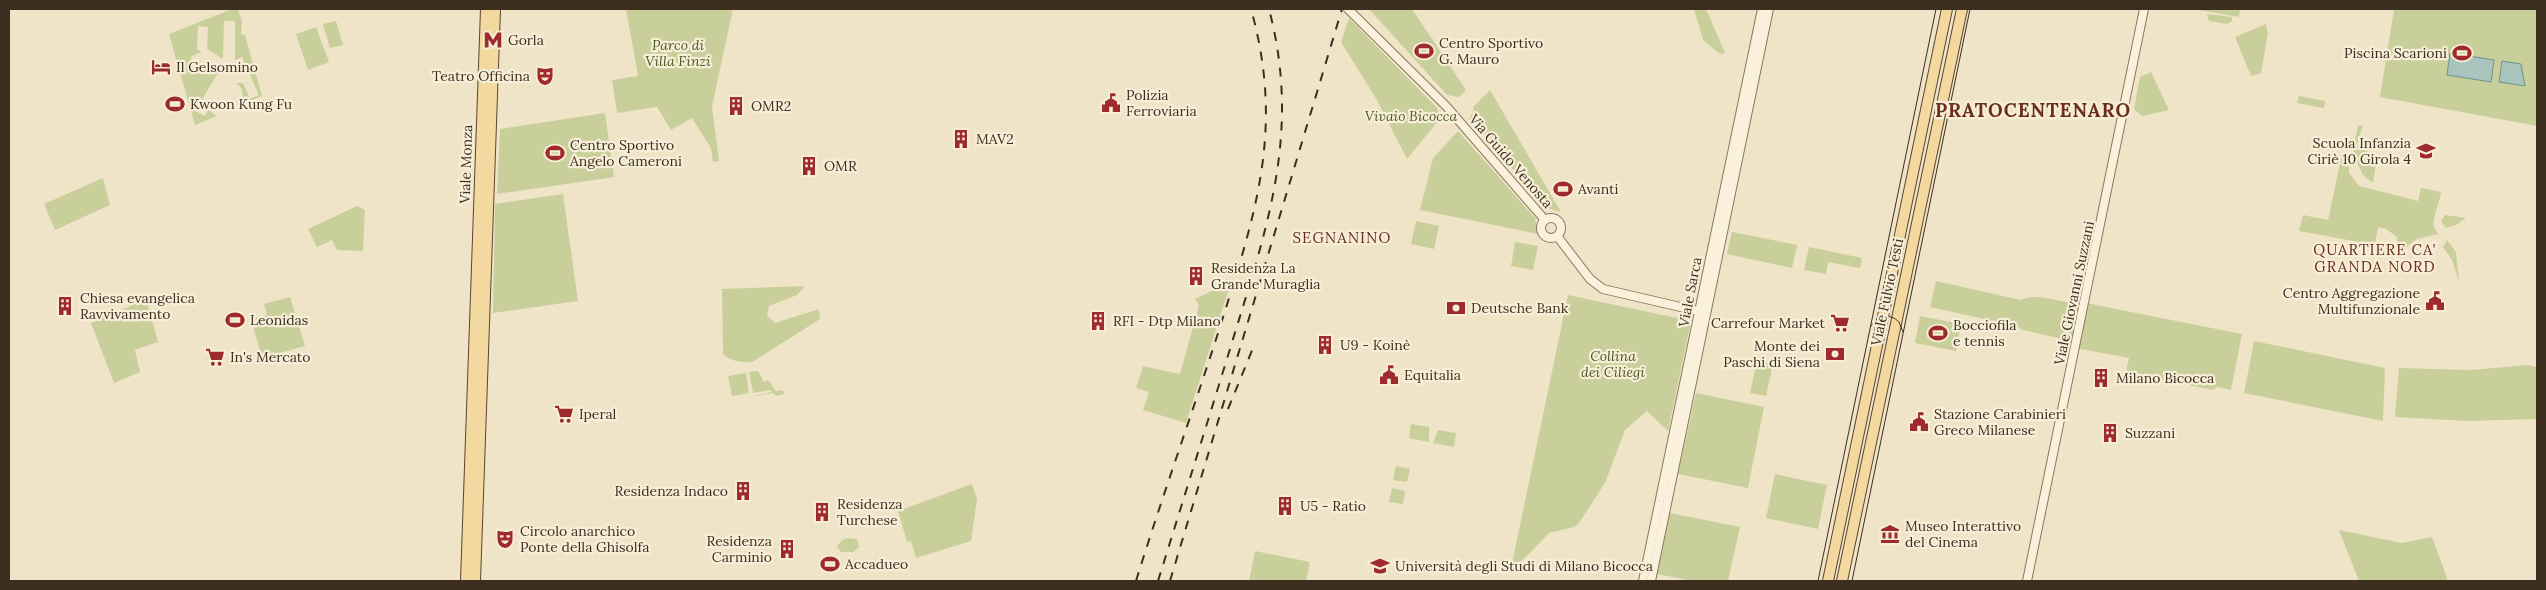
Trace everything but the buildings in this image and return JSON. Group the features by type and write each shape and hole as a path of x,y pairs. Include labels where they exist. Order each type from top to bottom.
{"main road":[{"name":"Viale Monza","path":"466,581 472,535 486,9"},
{"name":"Viale Monza","path":"479,320 495,9"},
{"name":"Viale Fulvio Testi","path":"1828,581 1947,9"},
{"name":"Viale Fulvio Testi","path":"1842,581 1899,301 1962,9"},
{"path":"1886,298 1899,301"},
{"name":"Viale Monza","path":"472,535 475,581"}],"street":[{"name":"Via Guido Venosta","path":"1348,9 1455,116 1545,220"},
{"name":"Viale Sarca","path":"1651,581 1762,9"},
{"name":"Viale Sarca","path":"1643,581 1769,9"},
{"name":"Viale Giovanni Suzzani","path":"2027,581 2144,9"},
{"path":"1553,218 1559,222 1561,229 1557,236 1548,238 1542,233 1541,226 1545,220 1553,218"},
{"path":"1557,236 1590,279 1603,289 1703,312"}],"green space":[{"path":"232,9 238,9 242,22 241,34 245,35 262,96 243,104 242,89 236,83 243,83 250,99 259,95 242,57 235,60 235,21 224,21 223,59 207,49 208,27 198,26 197,49 201,52 191,57 190,67 203,72 208,71 213,66 221,68 195,111 205,116 208,110 217,116 195,125 169,34"},
{"name":"Parco di Villa Finzi","path":"626,9 733,9 712,106 719,161 713,162 711,148 692,118 671,130 657,107 617,113 612,80 638,76"},
{"name":"Centro Sportivo G. Mauro","path":"1369,9 1412,9 1466,90 1459,97 1447,95"},
{"path":"1694,9 1706,9 1725,53 1720,54 1703,40"},
{"path":"2192,9 2240,9 2239,17"},
{"name":"Piscina Scarioni","path":"2394,9 2537,9 2537,126 2380,97"},
{"path":"2207,14 2232,17 2232,21 2227,24 2209,21"},
{"name":"Vivaio Bicocca","path":"1349,18 1438,109 1439,120 1407,159 1377,100 1341,42"},
{"path":"336,21 343,45 330,48 323,24"},
{"path":"2266,24 2268,33 2261,73 2251,76 2235,37"},
{"path":"316,27 329,62 308,70 296,34"},
{"path":"2151,72 2169,110 2142,116 2134,109 2140,77"},
{"path":"1490,90 1561,212 1547,208 1469,119 1474,109 1473,107"},
{"path":"2299,96 2325,101 2324,108 2297,103"},
{"name":"Centro Sportivo Angelo Cameroni","path":"605,113 614,177 497,194 500,129"},
{"path":"2363,125 2357,145 2377,157 2373,183 2363,175 2354,156 2353,149 2358,126"},
{"path":"1458,131 1535,218 1538,234 1420,210 1433,158"},
{"path":"2342,154 2349,167 2349,173 2359,186 2418,201 2421,188 2441,192 2433,224 2438,234 2417,239 2396,255 2397,237 2386,229 2378,227 2375,245 2299,231 2303,215 2328,220"},
{"path":"103,178 110,205 55,230 44,204"},
{"path":"563,194 578,301 493,313 495,204"},
{"path":"357,206 365,210 363,251 337,250 332,240 317,247 308,229"},
{"path":"2445,215 2466,218 2456,225 2446,228 2441,221"},
{"path":"1416,221 1439,226 1434,249 1411,244"},
{"path":"1732,232 1797,245 1792,268 1727,254"},
{"path":"2447,240 2456,252 2459,281 2452,260 2443,247"},
{"path":"1515,242 1538,246 1533,270 1511,266"},
{"path":"1809,247 1862,258 1860,268 1828,262 1826,274 1804,270"},
{"path":"1936,281 2021,300 2036,297 2069,303 2086,303 2242,334 2231,390 2217,387 2213,390 2126,372 2129,358 2070,347 2070,341 2023,330 2016,326 1930,307"},
{"path":"805,286 797,295 769,306 767,316 775,323 819,309 820,319 754,361 738,361 723,354 722,289"},
{"path":"1222,286 1229,288 1186,423 1143,410 1149,392 1136,388 1143,366 1180,374 1199,305 1195,299"},
{"name":"Collina dei Ciliegi","path":"1568,295 1691,321 1668,431 1647,411 1625,430 1605,483 1579,523 1574,527 1549,533 1510,573"},
{"path":"290,297 305,346 262,358 251,319 267,315 264,304"},
{"path":"146,299 158,342 135,350 140,372 114,383 91,323"},
{"name":"Bocciofila e tennis","path":"1920,316 1961,324 1956,351 1915,343"},
{"path":"2254,341 2385,368 2383,421 2244,393"},
{"path":"1757,360 1773,364 1766,396 1750,393"},
{"path":"2529,365 2537,367 2537,419 2466,421 2395,417 2399,368 2470,370"},
{"path":"758,371 764,382 768,380 776,391 783,390 784,394 776,396 773,393 744,398 772,392 770,390 753,393 749,372"},
{"path":"746,373 749,393 732,396 728,376"},
{"path":"1696,393 1764,407 1748,488 1678,474"},
{"path":"1411,424 1429,427 1429,442 1409,438"},
{"path":"1438,430 1456,433 1454,447 1433,443"},
{"path":"1396,466 1410,469 1407,482 1393,480"},
{"path":"1775,474 1827,485 1818,529 1766,518"},
{"path":"972,484 977,499 971,541 916,558 911,541 907,542 898,511"},
{"path":"1392,488 1405,491 1403,504 1389,502"},
{"path":"1670,513 1740,527 1728,581 1693,581 1657,574"},
{"path":"2339,530 2402,543 2432,537 2448,581 2359,581"},
{"path":"848,538 857,539 859,547 853,552 841,552 837,546 842,540"},
{"path":"1255,551 1310,562 1306,581 1249,581"}],"water":[{"path":"2450,53 2494,60 2491,82 2447,75"},
{"path":"2502,61 2521,64 2525,86 2499,82"}],"tram line":[{"path":"1818,581 1936,9"},
{"path":"1852,581 1970,9"},
{"path":"1871,326 1877,319 1888,316 1899,322 1903,332"}],"railway":[{"path":"1136,581 1219,330 1254,210 1265,134 1265,94 1261,53 1251,9"},
{"path":"1158,581 1256,263 1275,182 1281,141 1282,99 1278,55 1269,9"},
{"path":"1170,581 1342,9"},
{"path":"1228,409 1253,348"}],"place":[{"name":"Gorla","path":"493,40"},
{"name":"Centro Sportivo G. Mauro","path":"1424,51"},
{"name":"Piscina Scarioni","path":"2462,53"},
{"name":"Il Gelsomino","path":"161,67"},
{"name":"Teatro Officina","path":"545,76"},
{"name":"Polizia Ferroviaria","path":"1111,103"},
{"name":"Kwoon Kung Fu","path":"175,104"},
{"name":"OMR2","path":"736,106"},
{"name":"MAV2","path":"961,139"},
{"name":"Scuola Infanzia Ciriè 10 Girola 4","path":"2426,151"},
{"name":"Centro Sportivo Angelo Cameroni","path":"555,153"},
{"name":"OMR","path":"809,166"},
{"name":"Avanti","path":"1563,189"},
{"name":"Residenza La Grande Muraglia","path":"1196,276"},
{"name":"Centro Aggregazione Multifunzionale","path":"2435,301"},
{"name":"Chiesa evangelica Ravvivamento","path":"65,306"},
{"name":"Deutsche Bank","path":"1456,308"},
{"name":"Leonidas","path":"235,320"},
{"name":"RFI - Dtp Milano","path":"1098,321"},
{"name":"Carrefour Market","path":"1840,323"},
{"name":"Bocciofila e tennis","path":"1938,333"},
{"name":"U9 - Koinè","path":"1325,345"},
{"name":"Monte dei Paschi di Siena","path":"1835,354"},
{"name":"In's Mercato","path":"215,357"},
{"name":"Equitalia","path":"1389,375"},
{"name":"Milano Bicocca","path":"2101,378"},
{"name":"Iperal","path":"564,414"},
{"name":"Stazione Carabinieri Greco Milanese","path":"1919,422"},
{"name":"Suzzani","path":"2110,433"},
{"name":"Residenza Indaco","path":"743,491"},
{"name":"U5 - Ratio","path":"1285,506"},
{"name":"Residenza Turchese","path":"822,512"},
{"name":"Museo Interattivo del Cinema","path":"1890,534"},
{"name":"Circolo anarchico Ponte della Ghisolfa","path":"505,539"},
{"name":"Residenza Carminio","path":"787,549"},
{"name":"Accadueo","path":"830,564"},
{"name":"Università degli Studi di Milano Bicocca","path":"1380,566"}],"district":[{"name":"PRATOCENTENARO","path":"2033,110"},
{"name":"SEGNANINO","path":"1342,238"},
{"name":"QUARTIERE CA' GRANDA NORD","path":"2375,258"}]}
